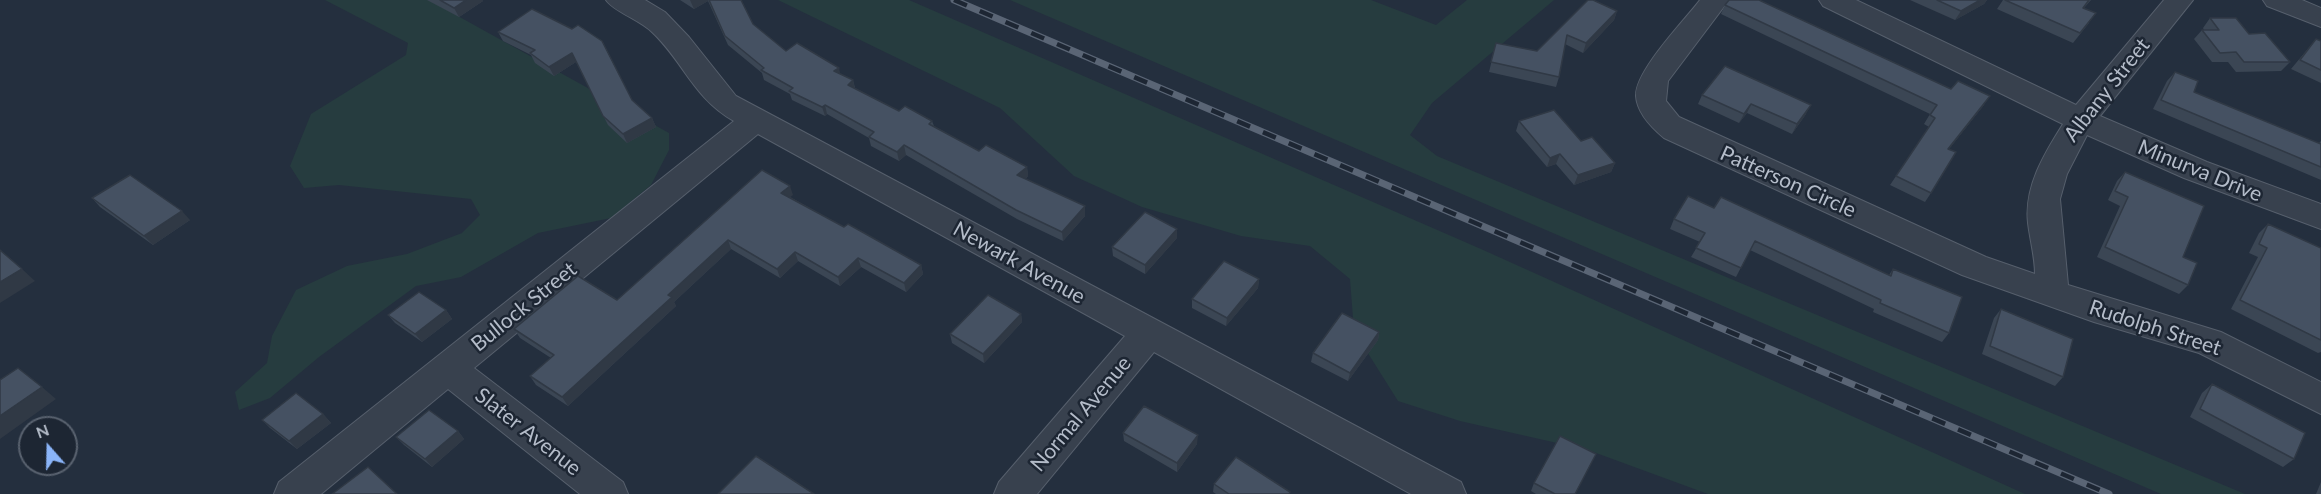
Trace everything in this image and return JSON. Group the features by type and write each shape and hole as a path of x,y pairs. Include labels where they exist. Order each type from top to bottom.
{"street":[{"name":"Newark Avenue","path":"620,0 648,12 665,25 709,87 724,102 1148,334 1447,494"},
{"name":"Patterson Circle","path":"1715,0 1654,79 1650,88 1654,110 1663,120 1689,138 1974,266 2051,294"},
{"path":"1833,0 2080,120"},
{"name":"Albany Street","path":"2051,294 2051,262 2043,223 2048,179 2061,150 2080,120 2179,0"},
{"path":"2277,0 2321,18"},
{"name":"Bullock Street","path":"293,494 755,120"},
{"name":"Minurva Drive","path":"2080,120 2240,190 2321,217"},
{"name":"Rudolph Street","path":"2051,294 2209,342 2321,399"},
{"name":"Normal Avenue","path":"1013,494 1148,334"},
{"name":"Slater Avenue","path":"448,369 609,494"}],"green space":[{"path":"325,0 429,0 669,133 669,150 651,185 611,218 538,233 461,277 416,286 319,357 270,398 239,410 235,392 267,363 272,336 296,290 347,266 407,254 462,233 480,215 471,199 339,185 304,188 290,166 311,114 406,55 408,43"},
{"path":"778,0 909,0 1481,249 2025,494 1708,494 1588,450 1460,421 1398,401 1354,331 1350,279 1310,246 1241,236 1142,207 1074,176 1000,108"},
{"path":"1010,0 1371,0 1436,25 1467,0 1554,0 1432,103 1410,135 1437,156 2245,494 2161,494"}],"building":[{"path":"440,0 466,0 454,8"},
{"path":"709,0 741,0 753,24 786,51 797,43 839,68 834,71 853,80 848,85 899,111 905,106 932,121 929,124 979,151 986,145 1027,167 1017,175 1085,206 1062,232 1016,210 904,145 897,152 869,137 874,132 825,105 822,107 789,91 793,88 761,70 764,68 725,36"},
{"path":"1588,0 1617,11 1586,43 1567,35 1559,77 1491,62 1496,43 1537,51"},
{"path":"1729,0 1759,0 1951,89 1958,81 1990,96 1948,149 1956,152 1931,193 1896,176 1935,118 1930,115 1937,105 1725,5"},
{"path":"1937,0 1980,0 1961,11"},
{"path":"2005,0 2089,0 2083,8 2096,13 2080,33"},
{"path":"532,9 572,29 578,25 602,41 632,100 652,118 623,134 603,116 572,53 549,67 530,53 535,50 498,32"},
{"path":"2210,18 2236,18 2249,34 2265,33 2290,62 2244,62 2236,52 2220,53 2202,30 2219,30"},
{"path":"2316,39 2321,41 2321,70 2300,60"},
{"path":"1725,66 1811,105 1797,124 1751,104 1744,114 1702,95"},
{"path":"2175,72 2198,81 2194,92 2321,144 2321,167 2161,100"},
{"path":"1554,110 1581,141 1592,137 1615,163 1578,175 1560,154 1550,158 1519,121"},
{"path":"762,170 790,186 781,193 844,227 848,224 921,265 904,283 858,258 838,277 795,252 777,269 728,240 668,295 672,297 562,397 530,376 554,355 514,329 578,276 617,300"},
{"path":"2125,172 2204,206 2183,257 2197,263 2188,285 2105,247 2128,197 2115,191"},
{"path":"130,175 182,211 144,236 92,198"},
{"path":"1688,196 1714,208 1721,197 1891,276 1893,269 1962,297 1949,333 1880,303 1881,300 1755,241 1741,268 1696,248 1705,233 1674,219"},
{"path":"1145,212 1177,229 1145,265 1112,247"},
{"path":"2268,224 2321,248 2321,340 2240,300 2267,248 2259,244"},
{"path":"0,250 22,269 0,282"},
{"path":"1224,261 1259,279 1227,318 1192,299"},
{"path":"419,292 446,310 415,334 388,315"},
{"path":"988,295 1021,314 983,354 950,334"},
{"path":"2001,309 2073,339 2063,377 1990,346"},
{"path":"1342,313 1379,332 1350,373 1313,353"},
{"path":"18,368 42,387 0,416 0,380"},
{"path":"2212,384 2305,433 2294,459 2200,409"},
{"path":"296,393 323,414 289,441 262,420"},
{"path":"1144,406 1198,435 1177,463 1123,433"},
{"path":"429,410 458,431 425,459 396,437"},
{"path":"1560,436 1596,454 1575,494 1555,494 1534,483"},
{"path":"756,456 814,494 718,494"},
{"path":"1236,457 1290,492 1289,494 1229,494 1214,484"},
{"path":"368,467 397,494 332,494"}],"railway":[{"path":"954,0 2109,494"}]}
